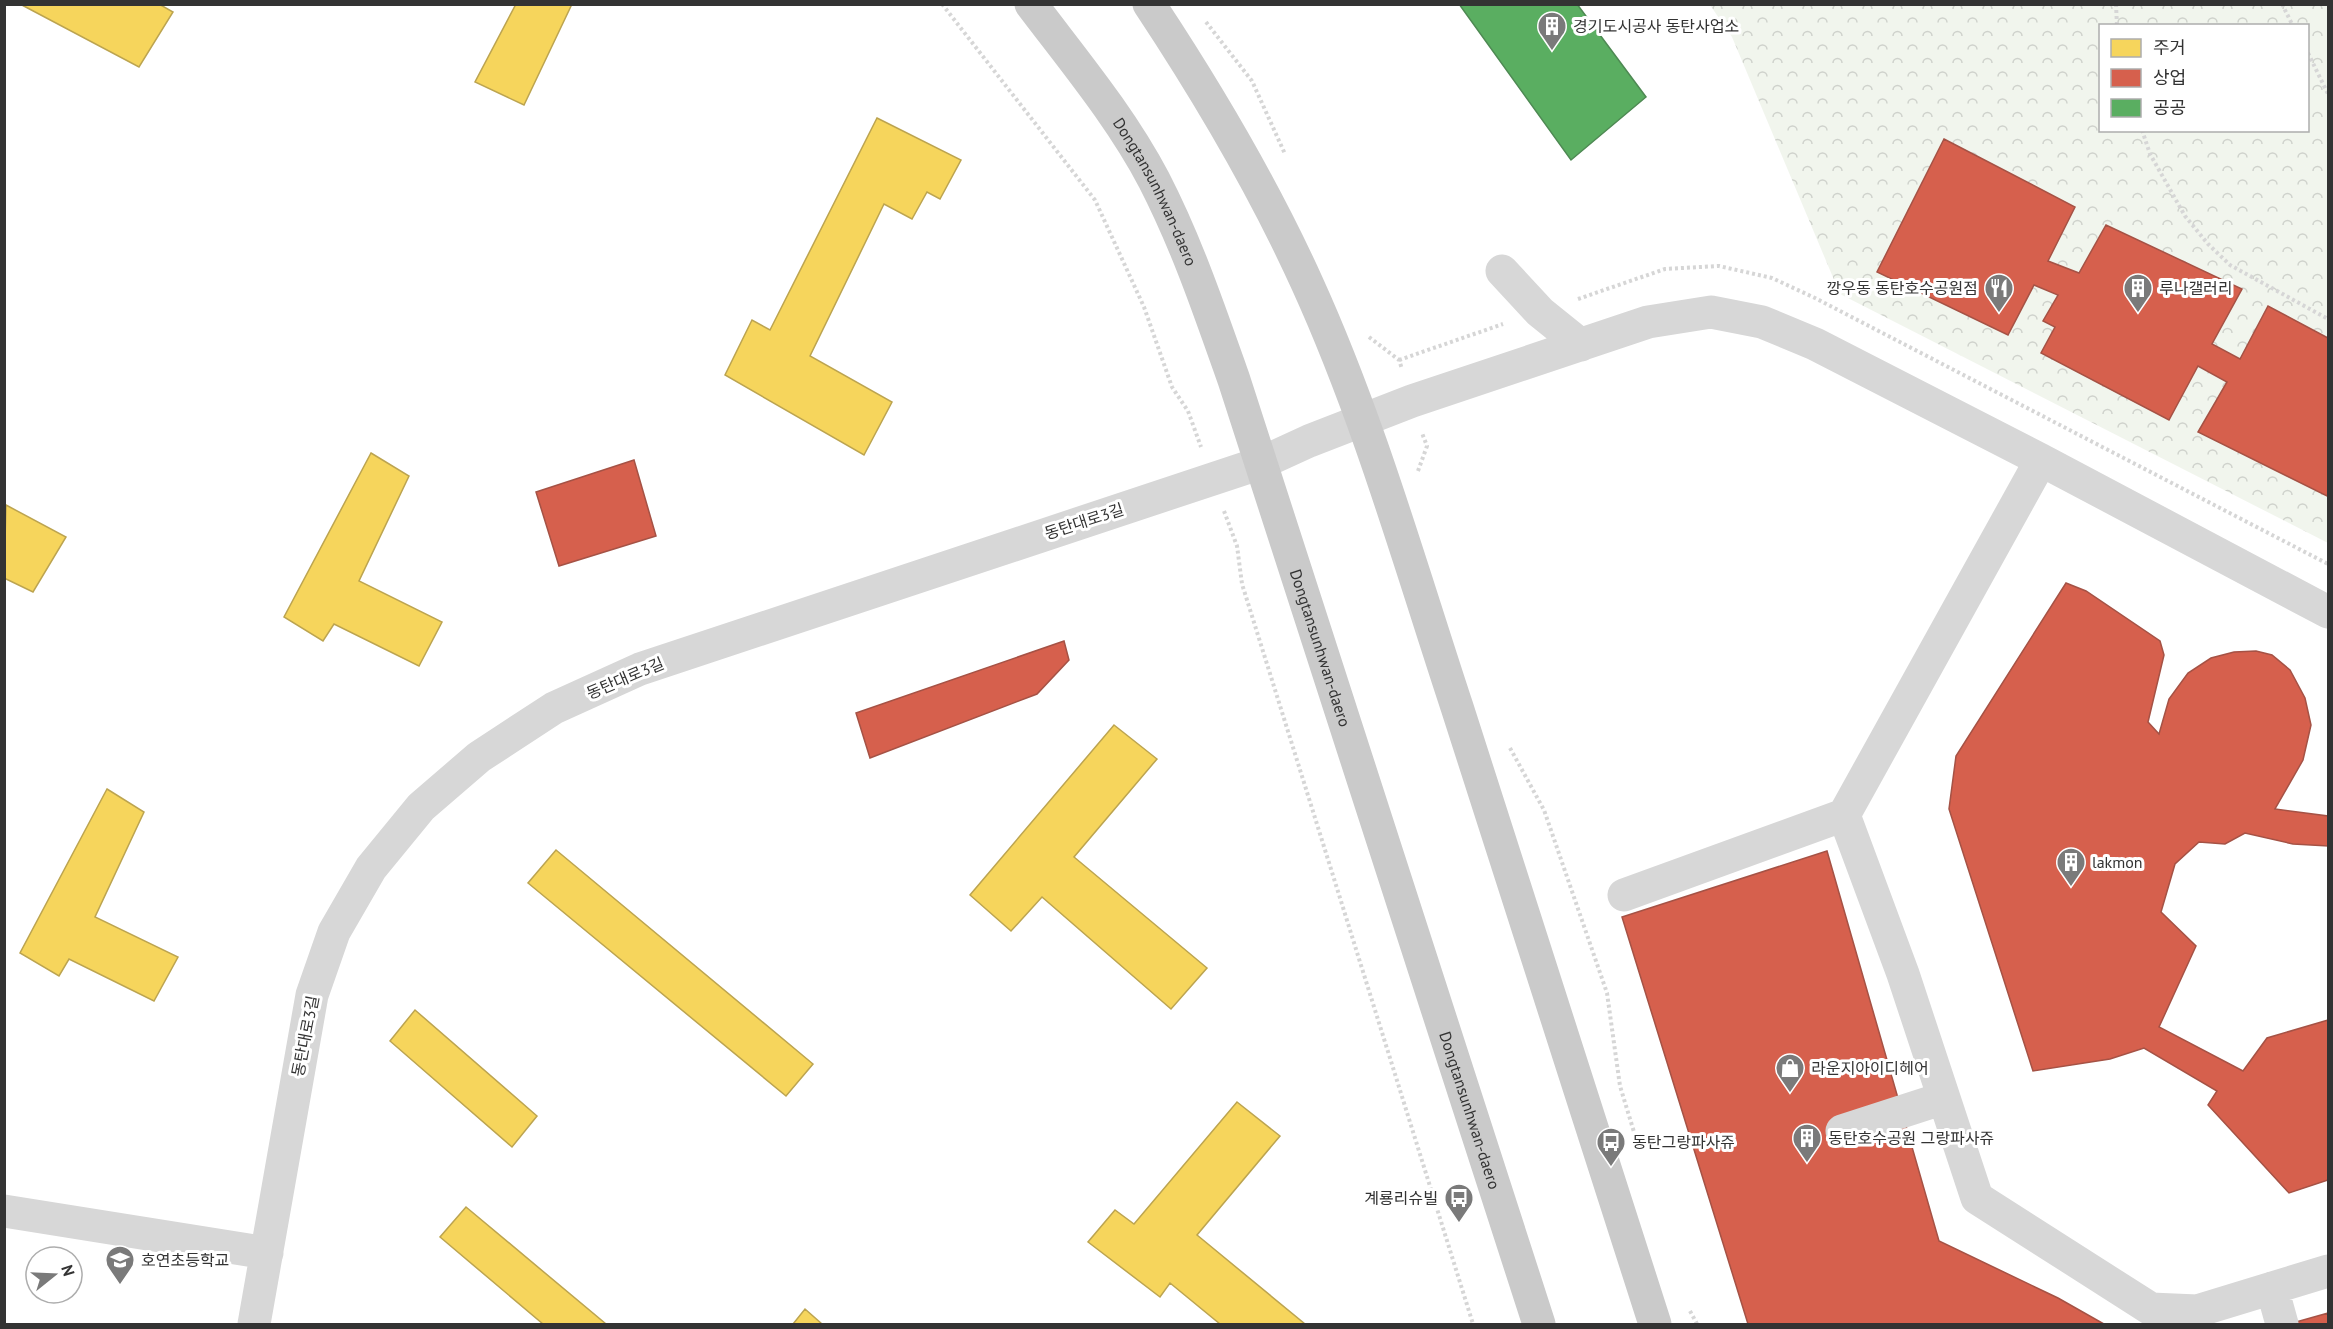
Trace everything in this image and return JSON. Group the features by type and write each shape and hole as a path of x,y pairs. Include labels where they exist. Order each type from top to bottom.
{"main road":[{"name":"Dongtansunhwan-daero","path":"1031,4 1103,98 1154,180 1198,280 1261,463 1539,1324"},
{"path":"1149,4 1249,168 1307,283 1363,422 1515,884 1655,1324"}],"street":[{"path":"1502,271 1540,312 1581,345"},
{"name":"동탄대로3길","path":"254,1324 312,994 334,932 371,868 422,807 479,757 554,708 640,669 1261,463 1309,441 1363,422 1412,401 1648,322 1711,312 1762,322 1815,344 2041,460 2328,612"},
{"path":"1624,895 1844,815 2041,460"},
{"path":"1844,815 1903,974 1977,1198 2151,1309 2197,1311 2328,1271"},
{"path":"1842,1131 1944,1098"},
{"path":"4,1211 267,1253"},
{"path":"2272,1288 2282,1324"}],"path":[{"path":"942,4 1095,200 1144,307 1172,387 1188,411"},
{"path":"2116,4 2117,24"},
{"path":"2282,4 2292,24"},
{"path":"2309,57 2328,94"},
{"path":"2143,132 2150,154 2185,216 2208,244 2230,265 2328,319"},
{"path":"1367,335 1399,360"},
{"path":"1416,476 1427,446"},
{"path":"1237,546 1242,584 1473,1324"},
{"path":"1508,744 1544,810 1607,993 1620,1086 1637,1142"},
{"path":"1687,1300 1697,1324"}],"green space":[{"path":"1710,5 2328,5 2328,543 1840,294 1732,37"}],"building: 주거":[{"path":"20,4 159,4 173,12 139,67"},
{"path":"516,4 572,4 524,105 475,82"},
{"path":"877,118 961,160 940,199 927,192 912,219 884,204 810,356 892,402 864,455 725,375 752,320 770,330"},
{"path":"371,453 409,476 359,581 442,622 419,666 334,624 323,641 284,617"},
{"path":"6,505 66,537 33,592 4,578"},
{"path":"1114,725 1157,759 1074,857 1207,968 1171,1009 1042,897 1011,931 970,895"},
{"path":"107,789 144,812 95,917 178,957 154,1001 69,959 59,976 20,953"},
{"path":"556,850 813,1064 786,1096 528,883"},
{"path":"415,1010 537,1116 512,1147 390,1041"},
{"path":"1237,1102 1280,1136 1197,1235 1305,1324 1220,1324 1170,1283 1160,1297 1088,1242 1115,1210 1134,1224"},
{"path":"466,1207 606,1324 543,1324 440,1237"},
{"path":"805,1309 822,1324 793,1324"}],"building: 상업":[{"name":"루나갤러리","path":"1944,139 2075,207 2048,261 2079,273 2106,225 2242,289 2212,344 2240,359 2268,306 2328,338 2327,496 2198,432 2227,382 2198,366 2169,420 2041,353 2055,327 2043,321 2058,295 2034,285 2008,335 1877,272"},
{"path":"634,460 656,536 559,566 536,492"},
{"name":"lakmon","path":"2066,583 2086,591 2160,641 2164,655 2148,722 2159,734 2169,699 2188,673 2211,658 2234,652 2256,651 2272,655 2290,670 2305,698 2311,725 2303,760 2275,809 2328,816 2328,846 2293,844 2245,833 2225,844 2199,842 2175,864 2161,912 2196,946 2159,1027 2243,1071 2267,1038 2328,1020 2328,1180 2289,1193 2208,1105 2217,1091 2144,1048 2110,1059 2033,1071 1949,809 1956,756"},
{"path":"1064,641 1069,660 1037,694 870,758 856,713"},
{"name":"동탄호수공원 그랑파사쥬","path":"1827,851 1939,1241 2058,1298 2104,1324 1748,1324 1622,917"},
{"path":"2328,1313 2328,1324 2289,1324"}],"building: 공공":[{"name":"경기도시공사 동탄사업소","path":"1459,4 1577,4 1646,97 1571,160"}],"place":[{"name":"경기도시공사 동탄사업소","path":"1552,52"},
{"name":"깡우동 동탄호수공원점","path":"1999,314"},
{"name":"루나갤러리","path":"2138,314"},
{"name":"lakmon","path":"2071,888"},
{"name":"라운지아이디헤어","path":"1790,1094"},
{"name":"동탄호수공원 그랑파사쥬","path":"1807,1164"},
{"name":"동탄그랑파사쥬","path":"1611,1168"},
{"name":"계룡리슈빌","path":"1459,1224"},
{"name":"호연초등학교","path":"120,1286"}]}
